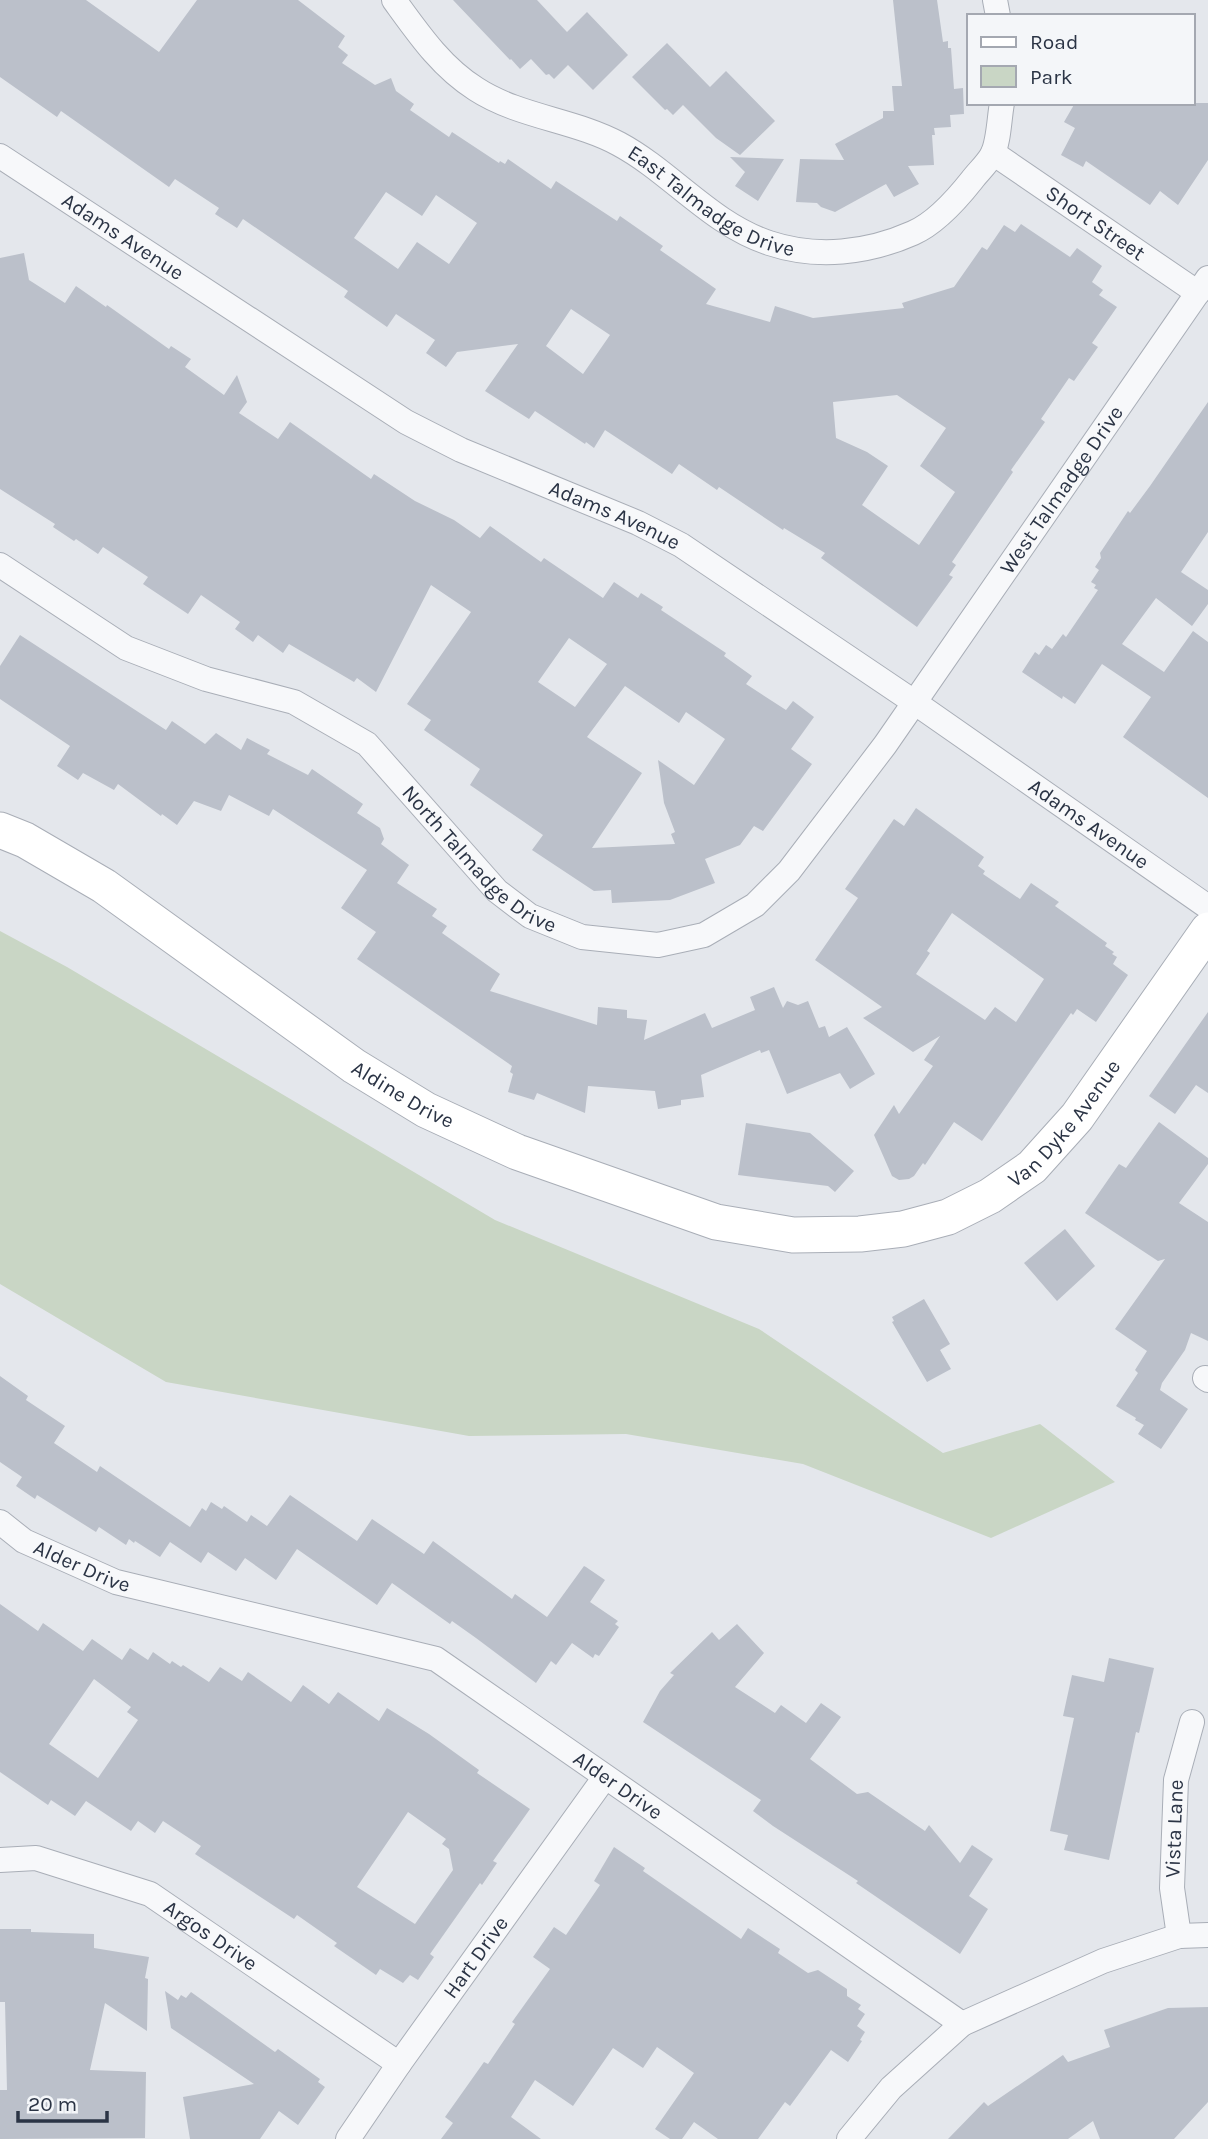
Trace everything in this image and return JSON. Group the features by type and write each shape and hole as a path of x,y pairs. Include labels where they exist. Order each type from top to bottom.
{"main road":[{"name":"Aldine Drive","path":"0,830 25,841 104,886 354,1066 426,1110 517,1152 716,1222 793,1235 860,1234"},
{"name":"Van Dyke Avenue","path":"860,1234 903,1229 948,1217 990,1196 1032,1167 1077,1117 1208,930"}],"street":[{"name":"East Talmadge Drive","path":"394,0 427,45 453,72 478,90 508,104 599,133 626,148 730,225 768,243 812,253 855,252 915,232 954,202 993,153 1002,105"},
{"name":"Short Street","path":"993,153 1203,286"},
{"name":"Adams Avenue","path":"0,156 406,422 461,450 638,523 681,545 914,702 1208,907"},
{"name":"West Talmadge Drive","path":"914,702 1203,286"},
{"name":"North Talmadge Drive","path":"0,565 126,648 206,679 295,702 367,744 497,891 530,916 582,937 658,945 704,934 755,905 789,871 885,745 914,702"},
{"name":"Alder Drive","path":"0,1522 24,1541 116,1582 436,1660 962,2024"},
{"name":"Vista Lane","path":"1179,1936 1172,1888 1175,1780 1192,1722"},
{"name":"Hart Drive","path":"348,2139 399,2063 605,1777"},
{"name":"Argos Drive","path":"0,1860 36,1858 150,1894 399,2063"},
{"path":"849,2139 891,2088 962,2024 1103,1961 1179,1936 1208,1935"}],"green space":[{"path":"0,931 67,967 495,1220 759,1329 943,1453 1040,1424 1115,1482 991,1538 803,1464 626,1434 469,1436 166,1382 0,1284"}],"building":[{"path":"0,0 86,0 159,52 197,0 298,0 345,36 338,47 348,55 342,63 375,85 391,78 396,91 414,104 410,110 449,137 452,132 499,163 500,161 505,164 508,159 551,189 556,181 617,221 620,216 663,246 660,250 716,289 706,304 770,322 775,306 813,318 904,308 902,303 954,287 982,247 987,250 1004,225 1015,232 1021,224 1070,257 1077,248 1102,266 1092,282 1103,290 1099,295 1117,307 1092,343 1098,347 1074,381 1069,378 1041,419 1045,422 952,562 956,565 949,575 953,577 917,627 821,558 825,553 784,528 783,530 719,487 717,490 679,464 672,474 605,430 594,448 535,411 529,419 485,391 518,344 457,352 446,367 426,353 435,340 396,314 387,327 344,297 348,291 243,219 237,228 215,214 219,208 175,179 169,187 61,111 57,117 0,77","holes":["386,192 422,216 436,195 477,223 449,264 417,242 398,269 354,238","571,309 610,335 583,374 546,346","897,395 946,428 920,466 955,492 919,545 862,505 888,466 867,452 836,438 833,402"]},
{"path":"453,0 537,0 567,32 587,12 628,55 593,90 568,65 554,79 549,74 546,75 531,59 520,69"},
{"path":"893,0 937,0 943,42 948,41 948,48 951,48 954,89 963,88 964,114 950,115 951,127 934,128 934,165 908,166 919,184 894,197 886,184 835,212 817,203 796,202 800,159 844,160 835,144 883,118 883,111 894,111 892,86 902,86"},
{"path":"667,43 710,87 726,71 775,121 740,155 716,138 683,105 673,115 665,110 632,77"},
{"path":"1208,103 1208,160 1178,205 1160,191 1150,205 1086,161 1083,167 1061,155 1075,128 1064,122 1074,105"},
{"path":"730,157 784,159 758,201 735,186 745,172"},
{"path":"24,253 29,280 65,303 76,286 169,349 171,346 191,359 185,367 224,395 237,375 247,402 239,413 278,439 290,422 371,479 374,474 480,538 490,526 541,562 544,558 603,598 614,582 638,598 641,593 663,607 661,610 726,653 724,656 752,676 746,684 786,710 793,701 814,717 791,749 812,764 763,831 754,826 740,845 705,859 715,883 670,900 612,903 611,890 594,891 532,850 543,835 470,785 480,769 424,730 431,720 407,704 471,612 431,585 376,692 357,678 354,682 289,644 283,653 258,635 253,642 235,629 240,622 201,595 188,614 143,584 148,577 103,547 98,554 76,539 74,541 53,527 55,524 0,489 0,258","holes":["569,638 607,664 575,707 538,682","625,686 679,723 686,712 725,739 694,785 658,760 664,803 675,832 671,834 675,844 592,848 642,773 587,737"]},
{"path":"1208,402 1208,532 1181,572 1208,590 1208,604 1192,626 1156,598 1122,644 1164,672 1193,631 1208,642 1208,798 1123,737 1151,697 1102,664 1075,704 1063,696 1062,699 1022,672 1035,652 1039,655 1046,645 1052,649 1063,634 1066,637 1098,590 1091,582 1099,570 1095,567 1101,558 1100,553"},
{"path":"20,635 166,730 172,721 205,744 216,733 241,750 247,738 270,750 267,754 308,775 312,769 363,804 357,813 380,828 384,839 381,844 409,865 397,883 437,909 432,916 447,926 442,933 500,974 490,991 597,1025 598,1007 627,1010 627,1018 647,1020 644,1040 705,1013 712,1028 755,1010 750,997 774,987 783,1008 787,1001 798,1005 808,1001 819,1028 825,1026 829,1037 847,1027 875,1074 850,1089 840,1073 787,1094 769,1050 761,1053 760,1050 701,1075 704,1097 681,1100 681,1105 658,1109 655,1091 588,1086 585,1113 537,1093 534,1100 508,1092 513,1074 510,1072 512,1066 357,959 376,932 341,908 367,870 273,809 269,816 229,795 221,811 194,801 177,825 118,784 114,790 83,773 78,780 57,766 70,746 0,699 0,666"},
{"path":"916,808 984,857 978,866 985,871 983,874 1020,899 1031,883 1059,902 1055,906 1107,943 1105,946 1117,957 1113,964 1128,975 1096,1022 1077,1009 1073,1015 1071,1013 982,1141 954,1122 925,1165 923,1163 909,1179 899,1180 892,1176 874,1135 894,1105 899,1114 933,1066 924,1060 940,1036 913,1052 863,1018 882,1007 815,960 858,898 845,889 894,819 904,826","holes":["952,913 1044,979 1016,1022 995,1007 985,1020 916,974 930,953 927,951"]},
{"path":"1208,1012 1208,1093 1196,1085 1175,1114 1149,1096"},
{"path":"1159,1122 1208,1158 1208,1164 1179,1203 1208,1222 1208,1341 1191,1333 1185,1350 1162,1383 1160,1390 1188,1409 1161,1449 1138,1434 1144,1425 1116,1406 1138,1373 1135,1370 1147,1351 1115,1329 1165,1259 1158,1261 1085,1213 1119,1164 1126,1168"},
{"path":"746,1123 810,1133 854,1171 835,1192 828,1186 738,1175"},
{"path":"1065,1229 1095,1266 1057,1301 1024,1263"},
{"path":"924,1299 950,1344 940,1350 951,1369 927,1382 892,1322 892,1317"},
{"path":"0,1376 28,1396 26,1400 65,1426 54,1443 97,1472 100,1466 190,1527 202,1508 206,1511 211,1502 222,1509 224,1506 247,1522 251,1515 267,1526 290,1495 357,1541 372,1519 424,1554 433,1541 512,1599 515,1594 547,1617 584,1566 605,1580 590,1602 618,1621 615,1624 619,1627 599,1656 595,1654 593,1658 572,1643 556,1665 551,1661 536,1683 452,1621 450,1624 392,1583 377,1605 297,1549 276,1580 245,1558 236,1571 208,1552 201,1563 170,1542 160,1557 135,1541 134,1543 129,1539 126,1545 99,1527 96,1532 37,1495 35,1499 16,1486 22,1477 0,1462"},
{"path":"0,1604 38,1631 43,1623 83,1651 92,1639 122,1660 130,1648 148,1660 153,1652 170,1664 172,1661 181,1667 183,1665 209,1682 220,1667 242,1681 248,1672 291,1702 303,1685 329,1704 338,1692 379,1721 387,1708 429,1734 479,1770 477,1773 530,1809 493,1861 497,1863 482,1885 480,1883 430,1954 434,1957 418,1980 410,1975 403,1983 380,1969 376,1975 334,1946 337,1943 297,1915 294,1919 195,1854 201,1846 163,1821 155,1833 138,1821 131,1831 86,1801 75,1816 51,1800 48,1805 0,1772","holes":["94,1679 131,1707 127,1712 138,1720 98,1778 49,1744","408,1812 446,1839 442,1844 449,1849 453,1870 415,1924 357,1887"]},
{"path":"737,1624 764,1653 735,1687 775,1713 781,1705 806,1723 821,1703 841,1717 810,1759 857,1794 868,1792 925,1831 929,1825 960,1863 972,1845 993,1859 969,1896 988,1909 960,1954 856,1883 858,1881 773,1826 753,1811 761,1800 643,1722 660,1691 674,1675 670,1673 712,1632 719,1640"},
{"path":"1109,1658 1154,1668 1139,1733 1136,1732 1109,1860 1064,1850 1068,1835 1050,1831 1074,1718 1063,1716 1072,1675 1104,1682"},
{"path":"614,1847 645,1868 643,1871 741,1939 748,1928 780,1949 778,1953 808,1973 818,1970 847,1989 847,1996 861,2005 858,2009 865,2014 857,2026 865,2032 860,2040 862,2041 848,2062 831,2050 790,2106 785,2102 758,2139 718,2139 694,2122 682,2139 670,2139 655,2129 694,2073 657,2047 643,2068 613,2048 573,2106 535,2080 511,2117 541,2139 441,2139 453,2123 445,2117 484,2062 488,2064 515,2024 512,2022 550,1969 533,1957 554,1927 566,1935 600,1885 594,1881"},
{"path":"0,1929 94,1934 94,1948 149,1957 145,1978 148,1979 147,2031 105,2003 90,2070 146,2072 145,2138 0,2139 0,2090 7,2090 5,2002 0,2002"},
{"path":"165,1991 178,2000 181,1995 186,1998 191,1992 275,2052 278,2049 320,2079 318,2082 325,2087 298,2125 279,2111 260,2139 190,2139 183,2097 254,2084 171,2028"},
{"path":"1208,2007 1208,2102 1174,2139 1100,2139 1093,2121 1068,2139 948,2139 984,2102 988,2106 1063,2055 1068,2062 1110,2047 1104,2030 1168,2008"}]}
